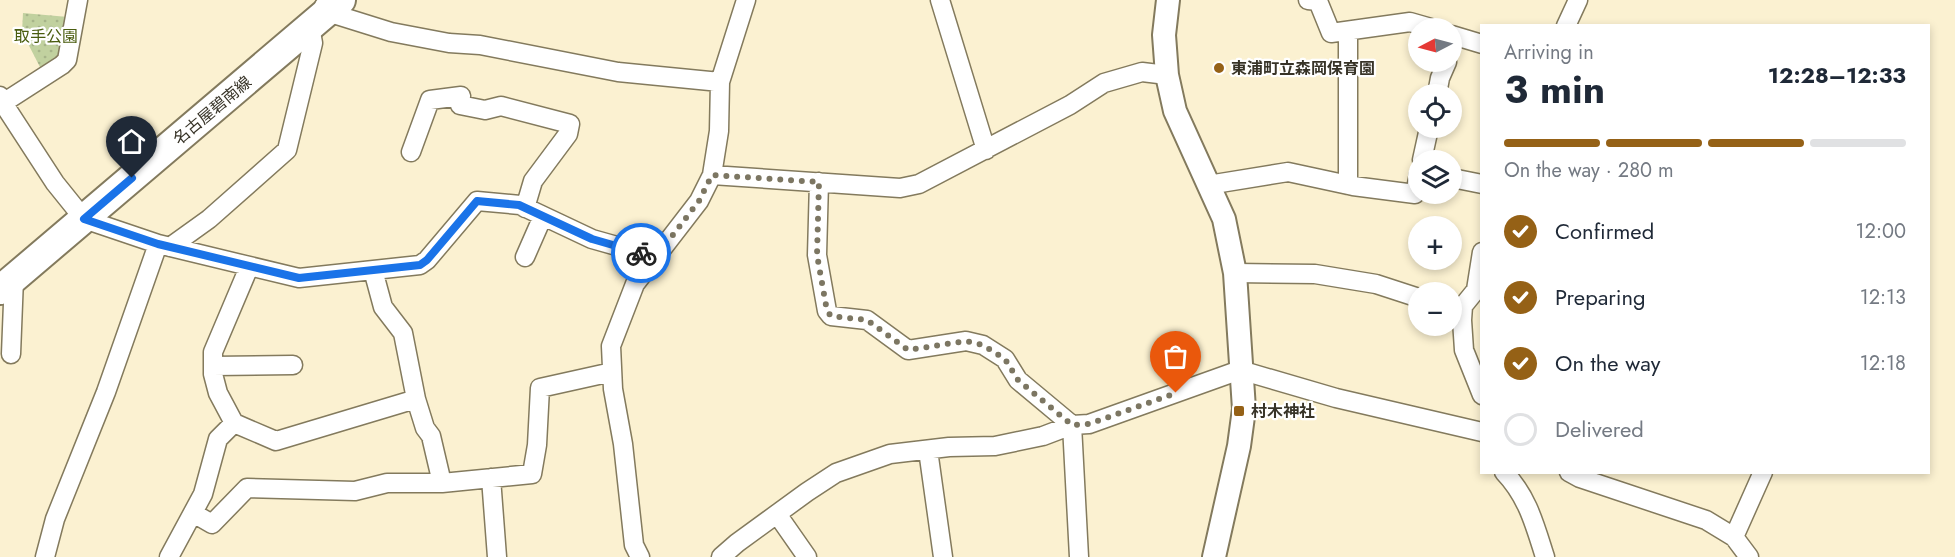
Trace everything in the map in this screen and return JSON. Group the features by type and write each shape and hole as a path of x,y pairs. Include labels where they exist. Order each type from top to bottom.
{"main road":[{"name":"名古屋碧南線","path":"7,284 325,10"}],"street":[{"path":"78,0 68,60 2,100 55,183 84,219 164,246 299,278 420,265 427,260 477,201 519,205 592,239 656,257"},
{"path":"640,557 634,545 623,444 613,389 611,346 635,284 699,201 712,175 719,131 720,82 746,0"},
{"path":"940,0 987,150"},
{"path":"1168,0 1164,35 1167,75 1175,111 1224,219 1236,273 1244,409 1239,446 1214,557"},
{"path":"1308,0 1318,1 1331,33 1408,22"},
{"path":"1567,24 1578,0"},
{"path":"45,557 55,519 164,246 209,219 287,150 313,43 325,10 391,32 449,44 480,45 618,72 720,82"},
{"path":"1348,31 1348,185"},
{"path":"1462,41 1480,44"},
{"path":"712,175 900,188 919,184 1070,105 1104,83 1142,72 1167,75"},
{"path":"411,152 430,100 461,96 460,105 485,110 501,106 570,124 568,134 533,181 525,208"},
{"path":"1208,185 1288,172 1348,185 1408,193"},
{"path":"1462,180 1480,184"},
{"path":"819,182 817,255 827,311 831,316 867,320 908,350 966,341 983,345 1005,359 1018,380 1072,425 1079,557"},
{"path":"525,257 543,216"},
{"path":"1462,307 1476,290 1480,265"},
{"path":"249,267 213,352 213,374 219,393 234,423 276,441 416,399"},
{"path":"373,270 383,308 403,333 416,399 425,428 431,436 442,483"},
{"path":"1236,273 1315,274 1376,284 1408,294"},
{"path":"7,284 11,354"},
{"path":"1461,336 1464,350 1480,390"},
{"path":"213,366 293,365"},
{"path":"722,557 737,543 837,473 890,454 949,447 995,446 1042,436 1072,425 1089,424 1240,370 1336,398 1480,432"},
{"path":"193,513 212,524 247,488 355,491 387,483 442,483 532,474 537,445 540,388 612,372"},
{"path":"169,557 203,494 218,439 234,423"},
{"path":"928,450 943,557"},
{"path":"1506,474 1516,485 1528,505 1545,557"},
{"path":"1573,474 1706,520 1734,537 1749,557"},
{"path":"1734,537 1762,474"},
{"path":"491,478 497,557"},
{"path":"777,514 807,557"}],"green space":[{"name":"取手公園","path":"23,13 68,17 63,53 41,69 22,32"}],"way so far":[{"path":"641,253 656,257 699,201 712,175 819,182 817,255 827,311 831,316 867,320 908,350 966,341 983,345 1005,359 1018,380 1072,425 1089,424 1176,393"}],"place":[{"name":"東浦町立森岡保育園","path":"1219,68"},
{"name":"村木神社","path":"1239,411"}],"route":[{"path":"132,178 84,219 158,244 299,278 420,265 427,260 477,201 519,205 592,239 641,253"}]}
